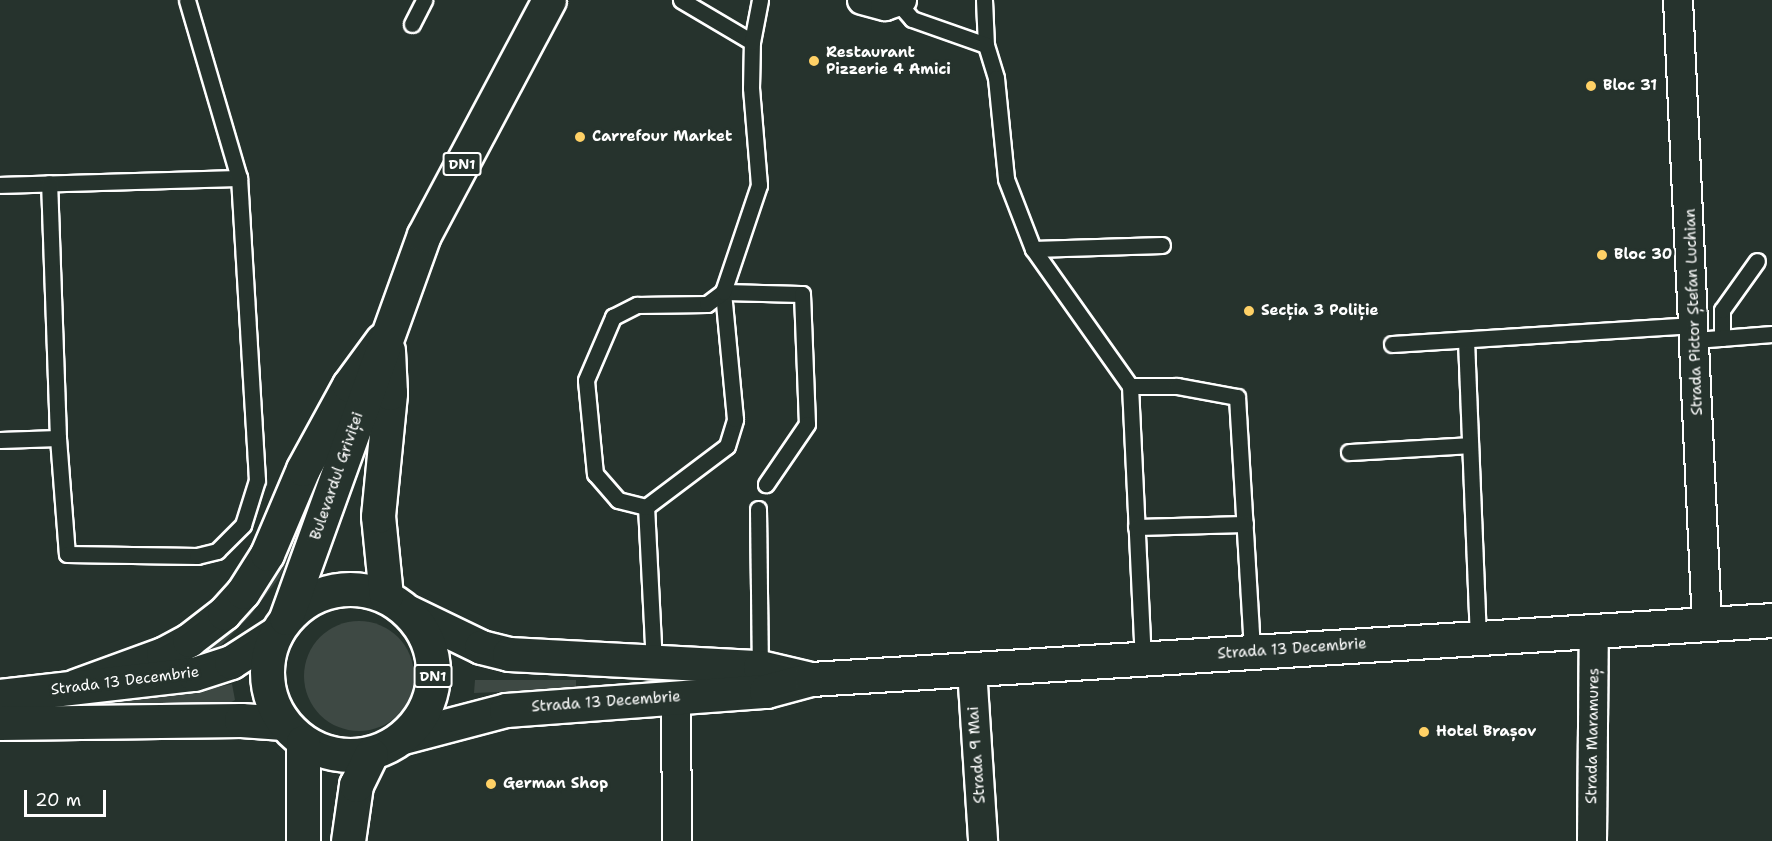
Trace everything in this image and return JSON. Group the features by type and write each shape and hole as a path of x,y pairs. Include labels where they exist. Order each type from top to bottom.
{"main road":[{"name":"Bulevardul Griviței","path":"281,625 424,235 549,0"},
{"name":"Bulevardul Griviței","path":"387,333 390,393 378,516 397,604"},
{"path":"75,686 163,654 189,640 237,599 267,554 303,469 349,385 387,333"},
{"path":"281,625 307,600 332,590 360,589 397,604"},
{"name":"Strada 13 Decembrie","path":"397,604 481,647 509,654 654,664 760,667 811,679"},
{"name":"DN1","path":"281,625 268,655 266,679 272,702 293,732 324,752 348,756 371,754 403,738 422,716 432,690 433,662 425,635 397,604"},
{"name":"Strada 13 Decembrie","path":"403,738 524,708 766,691 811,679 1772,621"},
{"name":"Strada 13 Decembrie","path":"0,696 194,674 231,662 281,625"},
{"path":"0,723 241,720 293,732"},
{"name":"DN1","path":"293,732 303,841"},
{"path":"348,841 356,785 371,754"}],"street":[{"path":"862,0 885,6 900,2"},
{"name":"Strada Pictor Ștefan Luchian","path":"1678,0 1704,334 1707,624"},
{"name":"Strada Maramureș","path":"1592,841 1594,632"},
{"name":"Strada 9 Mai","path":"972,669 983,841"},
{"path":"676,697 677,841"}],"lane":[{"path":"49,183 58,438 67,554 197,556 217,551 243,525 257,480 239,178 187,0"},
{"path":"412,24 424,0"},
{"path":"681,0 753,42"},
{"path":"646,507 727,446 735,419 723,292 759,185 751,88 753,42 760,0"},
{"path":"984,0 986,45 996,78 1006,179 1033,249 1130,386 1143,658"},
{"path":"900,2 912,19 986,45"},
{"path":"0,185 239,178"},
{"path":"1033,249 1162,244"},
{"path":"1704,334 1757,261"},
{"path":"646,507 618,500 595,474 586,380 613,317 637,305 707,304 723,292 802,294 807,424 766,484"},
{"path":"1392,344 1466,340 1772,334"},
{"path":"1466,340 1478,637"},
{"path":"1130,386 1177,386 1238,397 1252,652"},
{"path":"0,440 58,438"},
{"path":"1349,452 1469,445"},
{"path":"646,507 654,664"},
{"path":"758,509 760,667"},
{"path":"1136,527 1245,524"}],"shaded area":[{"path":"292,534 291,553 279,578 249,617 217,649 188,659"},
{"path":"359,621 380,625 398,637 410,655 414,676 410,697 398,715 380,727 359,731 338,727 320,715 308,697 304,676 308,655 320,637 338,625"},
{"path":"475,680 576,680 576,689 474,693"},
{"path":"232,684 235,700 228,704 46,710 45,701 190,693"}],"place":[{"name":"Restaurant Pizzerie 4 Amici","path":"814,61"},
{"name":"Bloc 31","path":"1591,86"},
{"name":"Carrefour Market","path":"580,137"},
{"name":"Bloc 30","path":"1602,255"},
{"name":"Secția 3 Poliție","path":"1249,311"},
{"name":"Hotel Brașov","path":"1424,732"},
{"name":"German Shop","path":"491,784"}]}
